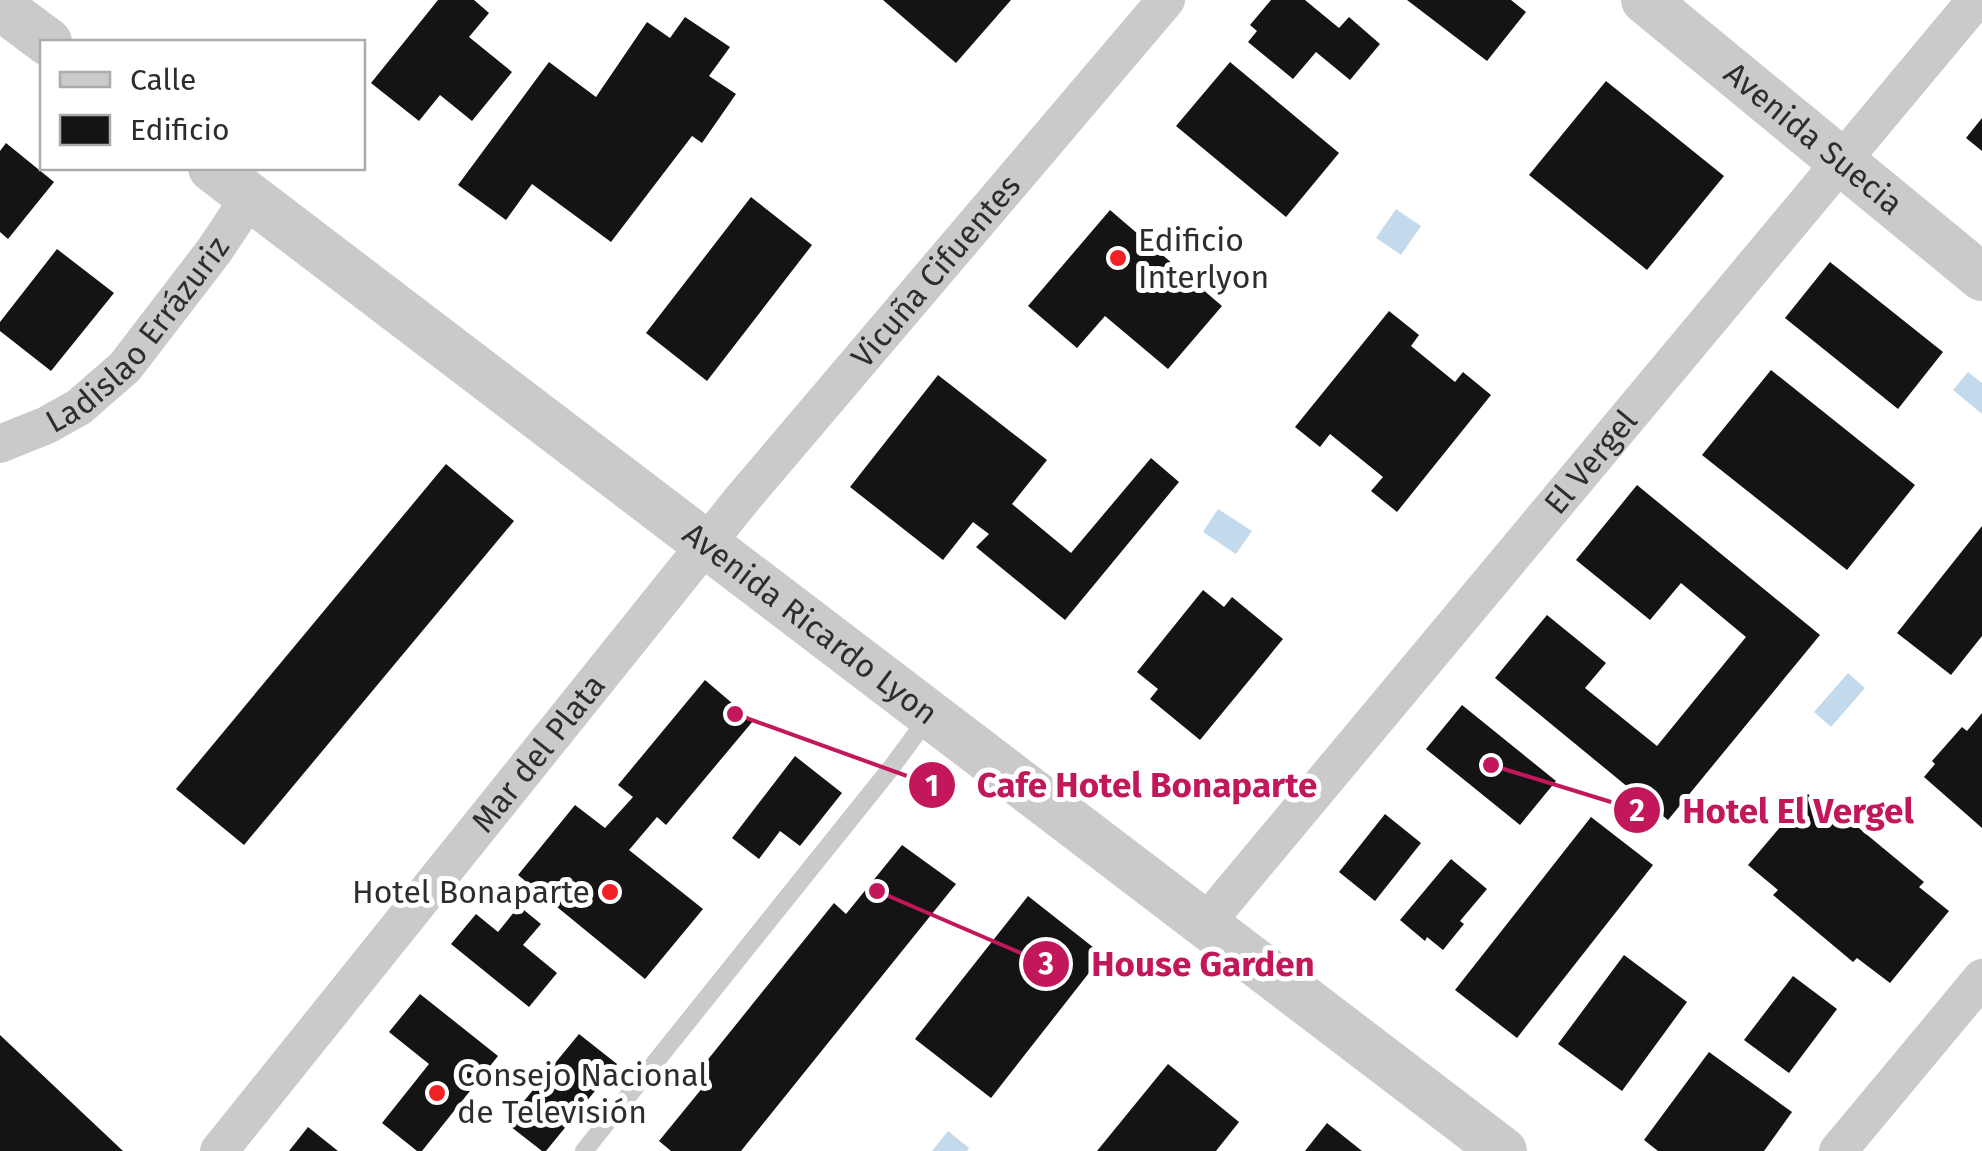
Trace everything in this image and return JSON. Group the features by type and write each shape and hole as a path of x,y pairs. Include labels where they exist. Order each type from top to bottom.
{"street":[{"name":"Vicuña Cifuentes","path":"706,544 1166,0"},
{"name":"Avenida Suecia","path":"1644,0 1982,277"},
{"name":"El Vergel","path":"1205,924 1976,0"},
{"path":"0,6 45,40"},
{"name":"Avenida Ricardo Lyon","path":"215,170 1205,924 1480,1144"},
{"name":"Ladislao Errázuriz","path":"0,444 48,425 79,407 124,367 214,251 250,197"},
{"name":"Mar del Plata","path":"219,1151 706,544"},
{"path":"1838,1151 1982,978"}],"lane":[{"path":"584,1151 930,715"}],"water":[{"path":"1396,209 1421,226 1401,255 1376,238"},
{"path":"1968,372 1982,383 1982,414 1953,390"},
{"path":"1218,509 1252,531 1236,554 1203,532"},
{"path":"1848,673 1865,688 1831,727 1814,712"},
{"path":"948,1131 969,1148 967,1151 932,1151"}],"building":[{"path":"438,0 474,0 489,13 469,37 512,72 472,121 440,95 419,121 371,83"},
{"path":"883,0 1011,0 956,63"},
{"path":"1271,0 1305,0 1339,28 1349,17 1380,44 1350,80 1316,52 1293,79 1248,42 1257,31 1250,25"},
{"path":"1407,0 1511,0 1526,12 1487,61"},
{"path":"685,17 730,47 709,76 736,94 702,143 692,136 611,242 532,184 506,220 458,185 549,62 596,97 647,22 670,38"},
{"path":"1230,62 1339,153 1286,217 1176,126"},
{"path":"1606,81 1724,176 1647,270 1529,175"},
{"path":"1982,118 1982,151 1966,138"},
{"path":"6,143 54,182 8,239 0,232 0,151"},
{"path":"751,197 812,245 707,381 646,333"},
{"name":"Edificio Interlyon","path":"1110,210 1222,306 1168,369 1105,316 1077,348 1028,306"},
{"path":"57,249 114,293 51,371 0,331 0,322"},
{"path":"1830,262 1943,352 1898,409 1785,318"},
{"path":"1389,311 1419,335 1411,346 1455,382 1463,372 1491,395 1397,512 1371,491 1383,477 1330,434 1320,447 1295,427"},
{"path":"1771,370 1915,485 1847,570 1702,455"},
{"path":"938,375 1047,460 1012,504 1071,553 1151,458 1179,482 1065,620 976,547 989,534 973,522 943,560 850,487"},
{"path":"446,464 514,521 244,845 176,789"},
{"path":"1637,485 1820,635 1668,820 1495,678 1547,615 1606,663 1585,688 1657,746 1746,637 1681,583 1650,620 1576,560"},
{"path":"1982,526 1982,636 1951,675 1897,633"},
{"path":"1203,590 1224,607 1232,597 1283,639 1200,740 1150,699 1158,689 1137,672"},
{"name":"Hotel Bonaparte","path":"705,680 753,721 666,825 657,817 629,850 703,909 645,979 518,875 575,805 605,828 633,797 618,785"},
{"path":"1462,705 1556,781 1520,825 1426,749"},
{"path":"1982,713 1982,828 1924,777 1935,764 1932,761 1962,727 1967,731"},
{"path":"795,756 842,793 800,846 780,831 759,859 732,838"},
{"path":"1808,794 1838,819 1842,814 1924,882 1919,887 1949,911 1890,983 1857,958 1853,962 1773,895 1778,890 1748,865"},
{"path":"1385,814 1421,843 1375,901 1339,872"},
{"path":"1591,817 1653,865 1517,1038 1455,990"},
{"path":"902,845 956,884 741,1151 671,1151 659,1141 708,1081 697,1073 834,903 846,914"},
{"path":"1451,859 1487,889 1460,921 1464,924 1443,950 1400,920"},
{"path":"1028,896 1103,955 991,1098 915,1039"},
{"path":"519,906 541,924 523,945 557,973 529,1007 451,944 476,914 498,932"},
{"path":"1624,955 1687,1002 1622,1091 1558,1044"},
{"path":"1793,976 1837,1009 1789,1073 1744,1040"},
{"name":"Consejo Nacional de Televisión","path":"420,994 498,1056 422,1151 417,1151 382,1123 429,1064 389,1032"},
{"path":"579,1034 617,1064 546,1151 542,1151 506,1123"},
{"path":"0,1035 123,1151 0,1151"},
{"path":"1709,1052 1792,1112 1764,1151 1658,1151 1644,1140"},
{"path":"1168,1064 1239,1122 1216,1151 1097,1151"},
{"path":"1327,1123 1362,1151 1305,1151"},
{"path":"308,1127 338,1151 289,1151"}],"place":[{"name":"Edificio Interlyon","path":"1118,258"},
{"name":"Cafe Hotel Bonaparte","path":"735,714"},
{"name":"Hotel El Vergel","path":"1491,765"},
{"name":"House Garden","path":"877,891"},
{"name":"Hotel Bonaparte","path":"610,892"},
{"name":"Consejo Nacional de Televisión","path":"437,1093"}]}
